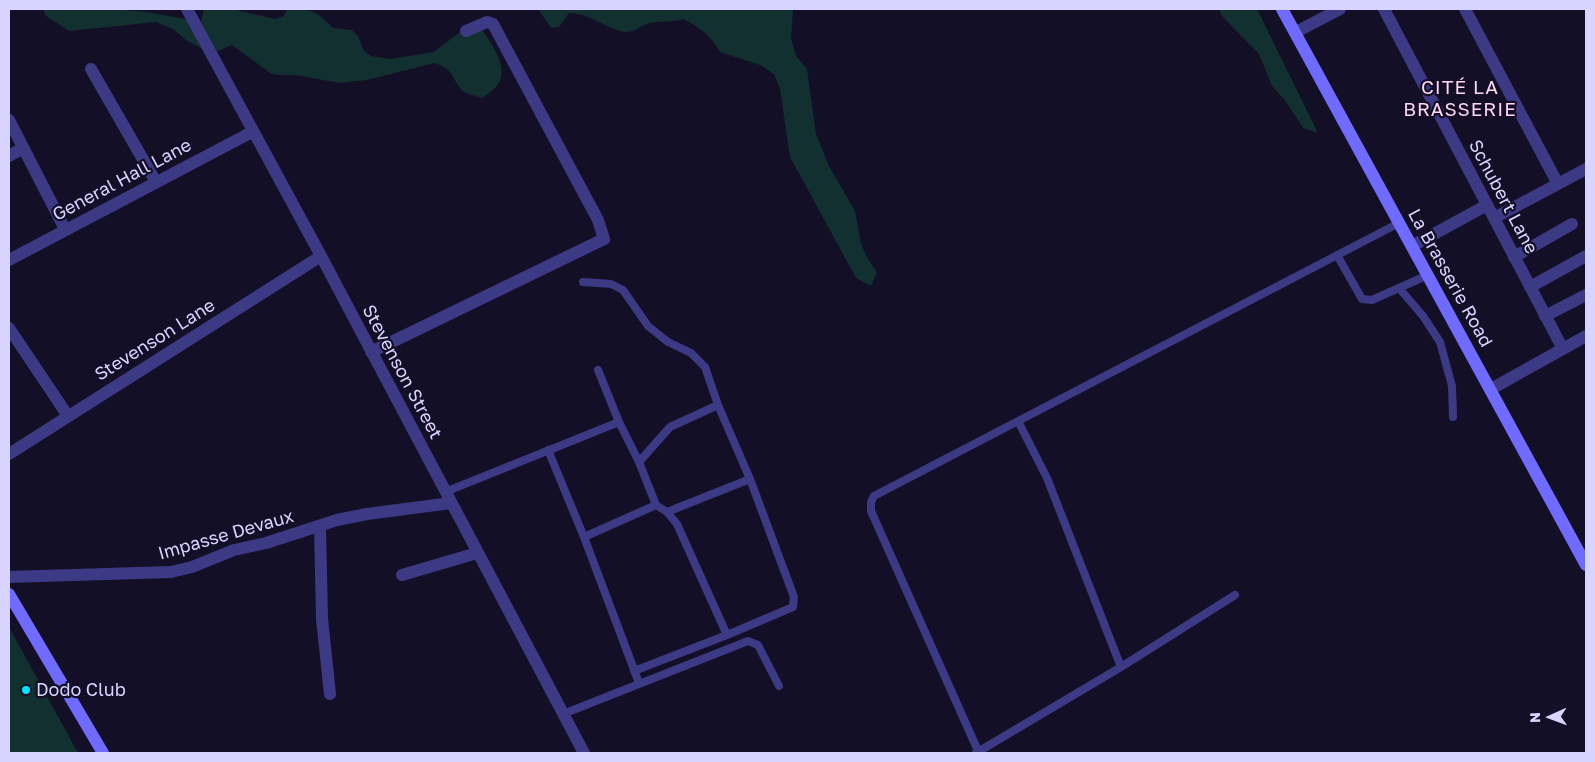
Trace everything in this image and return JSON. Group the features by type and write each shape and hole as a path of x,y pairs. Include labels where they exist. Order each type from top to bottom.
{"main road":[{"name":"La Brasserie Road","path":"1282,9 1491,388 1586,565"},
{"path":"9,594 103,753"}],"street":[{"name":"Stevenson Street","path":"187,9 252,132 321,256 584,753"},
{"path":"1296,32 1340,9"},
{"name":"Schubert Lane","path":"1384,9 1563,349"},
{"path":"1465,9 1558,184"},
{"path":"371,352 604,239 598,220 493,24 488,22 466,31"},
{"path":"91,68 156,182"},
{"path":"9,120 65,229"},
{"name":"General Hall Lane","path":"9,260 252,132"},
{"path":"9,156 23,148"},
{"path":"1494,218 1586,169"},
{"path":"1412,246 1487,205"},
{"path":"1514,257 1572,224"},
{"name":"Stevenson Lane","path":"9,454 321,256"},
{"path":"1530,287 1586,256"},
{"path":"1546,316 1586,295"},
{"path":"9,328 68,416"},
{"path":"1491,388 1586,336"},
{"name":"Impasse Devaux","path":"9,577 171,572 234,550 266,543 320,526 448,497"},
{"path":"320,526 322,619 330,694"},
{"path":"402,575 477,553"}],"lane":[{"path":"1235,595 1121,667 978,753 871,510 871,502 874,496 1399,223"},
{"path":"1336,255 1362,300 1372,300 1428,275"},
{"path":"583,282 611,284 624,290 648,326 668,342 691,353 705,367 718,405 750,479 794,597 793,607 727,635 634,670"},
{"path":"1398,288 1423,316 1440,342 1452,386 1453,417"},
{"path":"598,370 656,505 666,512 677,524 727,635"},
{"path":"639,462 670,427 718,405"},
{"path":"1018,421 1047,478 1121,667"},
{"path":"448,497 548,450 619,422"},
{"path":"548,450 584,537 640,683"},
{"path":"666,512 750,479"},
{"path":"584,537 656,505"},
{"path":"563,714 748,641 758,644 779,686"}],"green space":[{"path":"43,9 108,9 147,12 201,22 204,9 232,9 275,19 284,16 287,9 302,9 322,17 333,28 352,30 358,36 364,51 371,56 390,59 434,52 470,24 480,26 498,56 502,73 500,81 495,88 482,98 466,93 458,86 447,69 434,63 367,80 339,83 296,75 278,75 270,73 232,45 218,51 201,48 186,40 173,29 156,22 69,31 46,16"},
{"path":"538,9 793,9 791,39 796,56 807,69 816,134 829,166 855,211 861,243 867,258 877,272 871,286 856,278 790,157 780,89 774,74 760,65 720,52 704,32 683,19 652,23 625,32 590,18 569,13 559,27 551,28"},
{"path":"1219,9 1257,9 1318,133 1303,128 1284,99 1272,86 1259,54 1222,16"},
{"name":"Dodo Club","path":"9,627 78,753 9,753"}],"place":[{"name":"Dodo Club","path":"26,690"}],"district":[{"name":"CITÉ LA BRASSERIE","path":"1460,99"}]}
